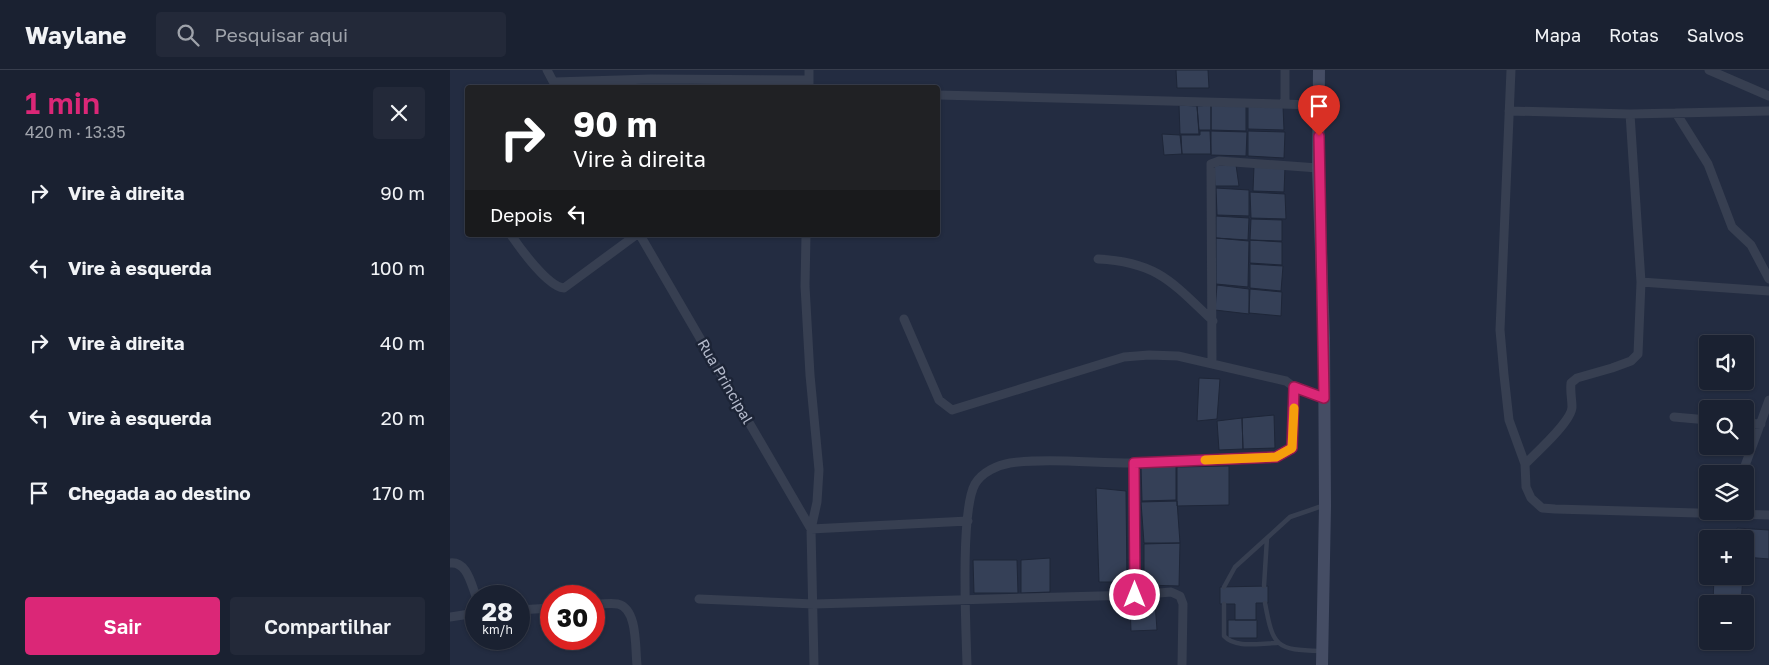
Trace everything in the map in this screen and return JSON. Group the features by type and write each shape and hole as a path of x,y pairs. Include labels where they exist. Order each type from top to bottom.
{"main road":[{"path":"1319,70 1318,168 1325,506 1322,665"}],"street":[{"path":"547,70 555,85 651,79 809,79"},
{"path":"1285,70 1285,104"},
{"path":"1511,70 1500,330 1509,420 1525,464 1526,487 1531,498 1542,508 1699,511"},
{"path":"1709,70 1728,74 1769,96"},
{"path":"940,96 1319,105"},
{"path":"1509,111 1630,114 1769,111"},
{"path":"1525,464 1569,418 1573,408 1569,394 1571,383 1577,378 1631,361 1638,354 1642,282 1630,114"},
{"path":"1676,114 1708,164 1732,227 1751,245 1769,279"},
{"path":"1212,364 1211,164 1219,161 1318,168"},
{"path":"512,237 526,256 556,286 564,288 635,237"},
{"name":"Rua Principal","path":"639,237 811,529"},
{"path":"806,237 805,286 810,375 819,470 817,502 811,529 814,665"},
{"path":"1098,259 1125,260 1145,266 1173,283 1213,321"},
{"path":"1642,282 1769,291"},
{"path":"904,319 939,400 952,410 1124,357 1178,356 1286,380 1294,387 1324,398"},
{"path":"967,665 968,522 975,484 982,476 997,466 1025,462 1134,463 1276,457 1285,454 1292,448 1294,387"},
{"path":"1745,465 1769,400"},
{"path":"1674,417 1699,419"},
{"path":"1754,424 1761,424"},
{"path":"1134,463 1135,595"},
{"path":"1754,514 1769,515"},
{"path":"811,529 968,522"},
{"path":"450,564 456,563 464,568 471,585"},
{"path":"699,600 814,604 1135,595 1171,592 1180,596 1183,604 1182,665"},
{"path":"605,604 616,604 624,607 630,615 637,665"},
{"path":"450,617 465,615"}],"lane":[{"path":"1224,587 1235,567 1290,517 1325,506"},
{"path":"1264,586 1267,538"},
{"path":"1264,603 1270,630 1277,643"},
{"path":"1224,604 1224,636 1229,642 1238,644 1277,643 1294,650 1322,652"}],"building":[{"path":"1176,70 1208,70 1209,88 1177,88"},
{"path":"1179,105 1197,106 1199,134 1180,134"},
{"path":"1211,105 1246,105 1246,131 1211,130"},
{"path":"1211,105 1211,130 1199,130 1197,106"},
{"path":"1248,105 1283,106 1284,130 1248,129"},
{"path":"1200,131 1210,131 1211,154 1182,154 1181,135 1200,135"},
{"path":"1211,131 1247,132 1246,156 1211,155"},
{"path":"1248,131 1285,132 1284,158 1248,156"},
{"path":"1162,134 1180,135 1182,154 1164,155"},
{"path":"1214,165 1236,165 1239,186 1215,186"},
{"path":"1254,166 1285,167 1284,192 1253,191"},
{"path":"1216,188 1249,190 1249,216 1217,215"},
{"path":"1250,192 1285,194 1286,219 1251,218"},
{"path":"1216,216 1249,218 1248,240 1216,238"},
{"path":"1251,219 1282,220 1282,241 1250,240"},
{"path":"1216,238 1249,241 1248,287 1216,284"},
{"path":"1250,240 1282,242 1282,265 1250,263"},
{"path":"1250,264 1283,266 1281,291 1250,288"},
{"path":"1217,285 1249,289 1249,314 1215,310"},
{"path":"1250,289 1282,292 1281,316 1249,313"},
{"path":"1199,378 1220,379 1217,419 1197,421"},
{"path":"1274,415 1275,448 1243,449 1242,418"},
{"path":"1242,418 1243,449 1219,450 1217,421"},
{"path":"1176,466 1176,500 1142,501 1141,467"},
{"path":"1229,466 1229,505 1177,506 1177,467"},
{"path":"1096,488 1126,491 1127,582 1099,582"},
{"path":"1177,501 1180,543 1144,543 1141,502"},
{"path":"1737,528 1769,530 1769,559 1754,558 1754,530 1737,530"},
{"path":"1180,543 1179,586 1144,585 1144,544"},
{"path":"1050,558 1050,592 1021,593 1021,560"},
{"path":"973,560 1017,560 1018,593 974,593"},
{"path":"1714,585 1742,585 1742,595 1713,595"},
{"path":"1268,586 1268,603 1256,603 1256,620 1235,620 1235,604 1220,604 1220,587"},
{"path":"1155,602 1157,630 1131,631 1130,603"},
{"path":"1228,620 1257,620 1257,638 1228,638"}],"slow traffic":[{"path":"1205,460 1276,457 1285,454 1292,448 1294,408"}],"route":[{"path":"1135,595 1134,463 1276,457 1285,454 1292,448 1294,387 1324,398 1324,338 1318,168 1319,136"}]}
